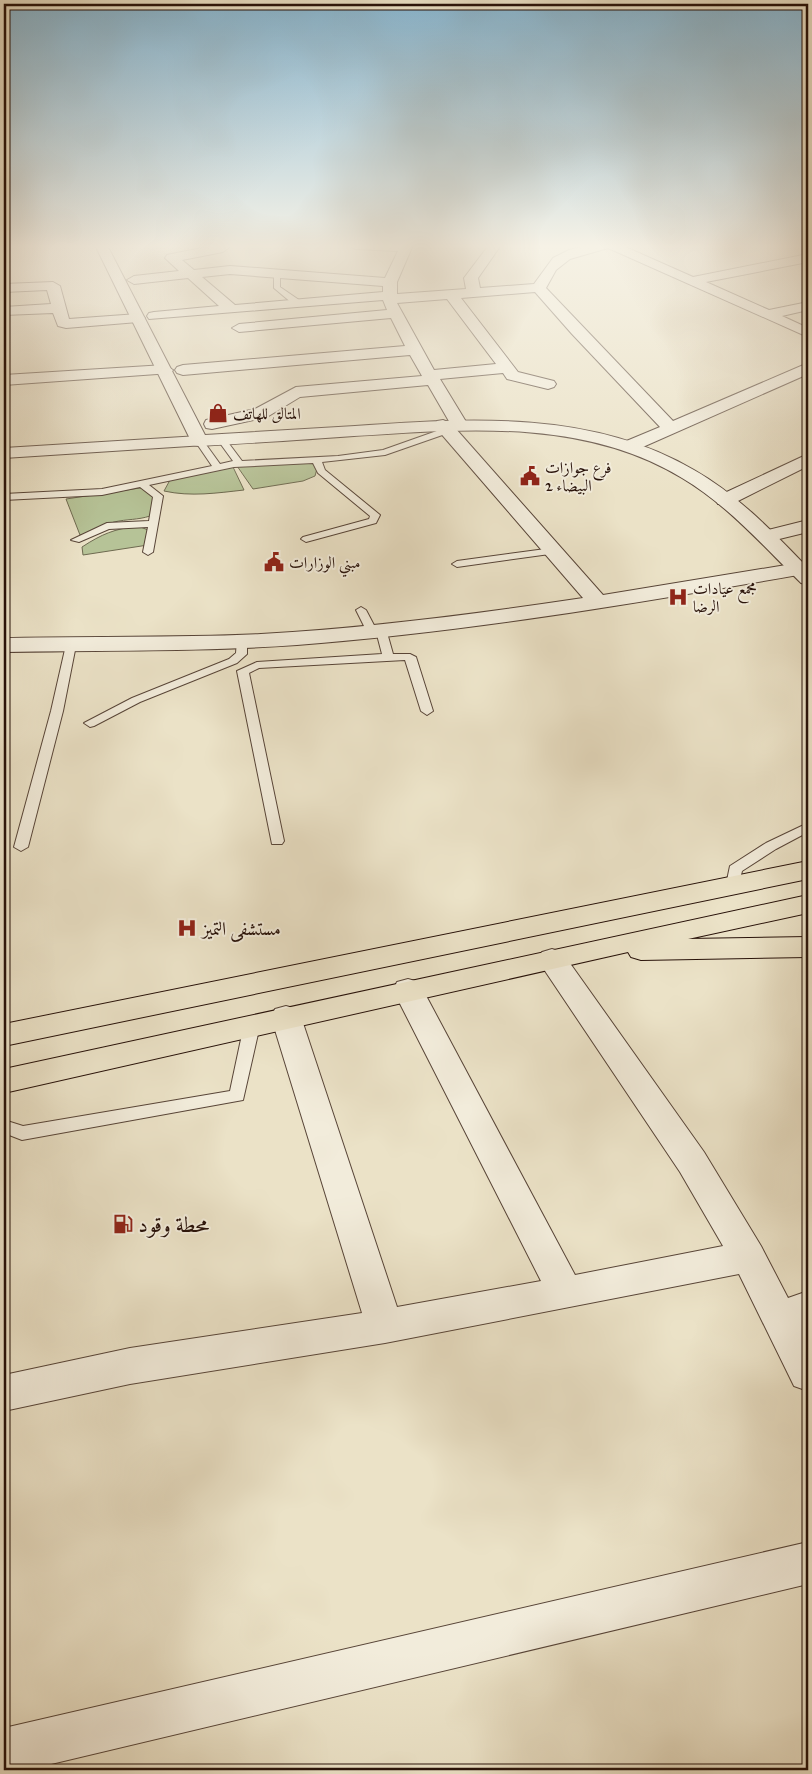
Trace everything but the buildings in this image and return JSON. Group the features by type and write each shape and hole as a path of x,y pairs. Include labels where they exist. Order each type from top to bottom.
{"highway":[{"path":"4,1035 808,870"},
{"path":"4,1081 408,990 808,904"},
{"path":"592,950 669,951 808,947"}],"street":[{"path":"143,328 199,441"},
{"path":"160,328 162,332"},
{"path":"403,328 431,378 450,427 598,603"},
{"path":"476,328 512,376 548,384"},
{"path":"574,328 671,428"},
{"path":"796,328 808,333"},
{"path":"184,370 414,350"},
{"path":"175,355 192,385"},
{"path":"212,424 260,413 292,393 506,368"},
{"path":"630,446 808,368"},
{"path":"4,380 165,370"},
{"path":"204,408 221,439"},
{"path":"4,453 221,439 509,425 580,434 630,446 677,467 725,500 767,536 803,574"},
{"path":"725,500 808,459"},
{"path":"767,536 808,526"},
{"path":"4,645 70,645 296,638 598,603 803,574"},
{"path":"552,959 692,1162 748,1257 795,1313 808,1373"},
{"path":"408,990 566,1293"},
{"path":"286,1017 385,1326"},
{"path":"4,1393 130,1366 385,1326 748,1257"},
{"path":"4,1752 808,1563"}],"lane":[{"path":"4,497 102,492 217,467 338,459 385,452 450,427"},
{"path":"221,439 240,464"},
{"path":"199,441 217,467"},
{"path":"306,539 373,521 376,515 321,471 316,460"},
{"path":"142,484 158,496 148,552"},
{"path":"76,540 107,526 153,524"},
{"path":"457,564 553,550"},
{"path":"361,610 376,630 388,657"},
{"path":"90,723 136,700 233,662 241,654 242,640"},
{"path":"21,847 57,711 70,645"},
{"path":"277,841 243,672 257,665 410,657 427,711"},
{"path":"733,885 735,869 770,846 808,827"},
{"path":"4,1126 22,1133 237,1096 252,1025"}],"green space":[{"path":"301,461 318,465 315,476 303,481 253,489 237,466"},
{"path":"233,467 244,490 194,494 164,491 170,480"},
{"path":"140,488 147,489 157,501 150,516 114,522 85,535 80,535 66,499"},
{"path":"138,526 148,530 148,545 83,555 82,547 96,539 108,533"}],"place":[{"name":"المتالق للهاتف","path":"218,413"},
{"name":"فرع جوازات البيضاء 2","path":"530,476"},
{"name":"مبني الوزارات","path":"274,562"},
{"name":"مجمع عيادات الرضا","path":"678,597"},
{"name":"مستشفى التميز","path":"187,928"},
{"name":"محطة وقود","path":"123,1224"}]}
